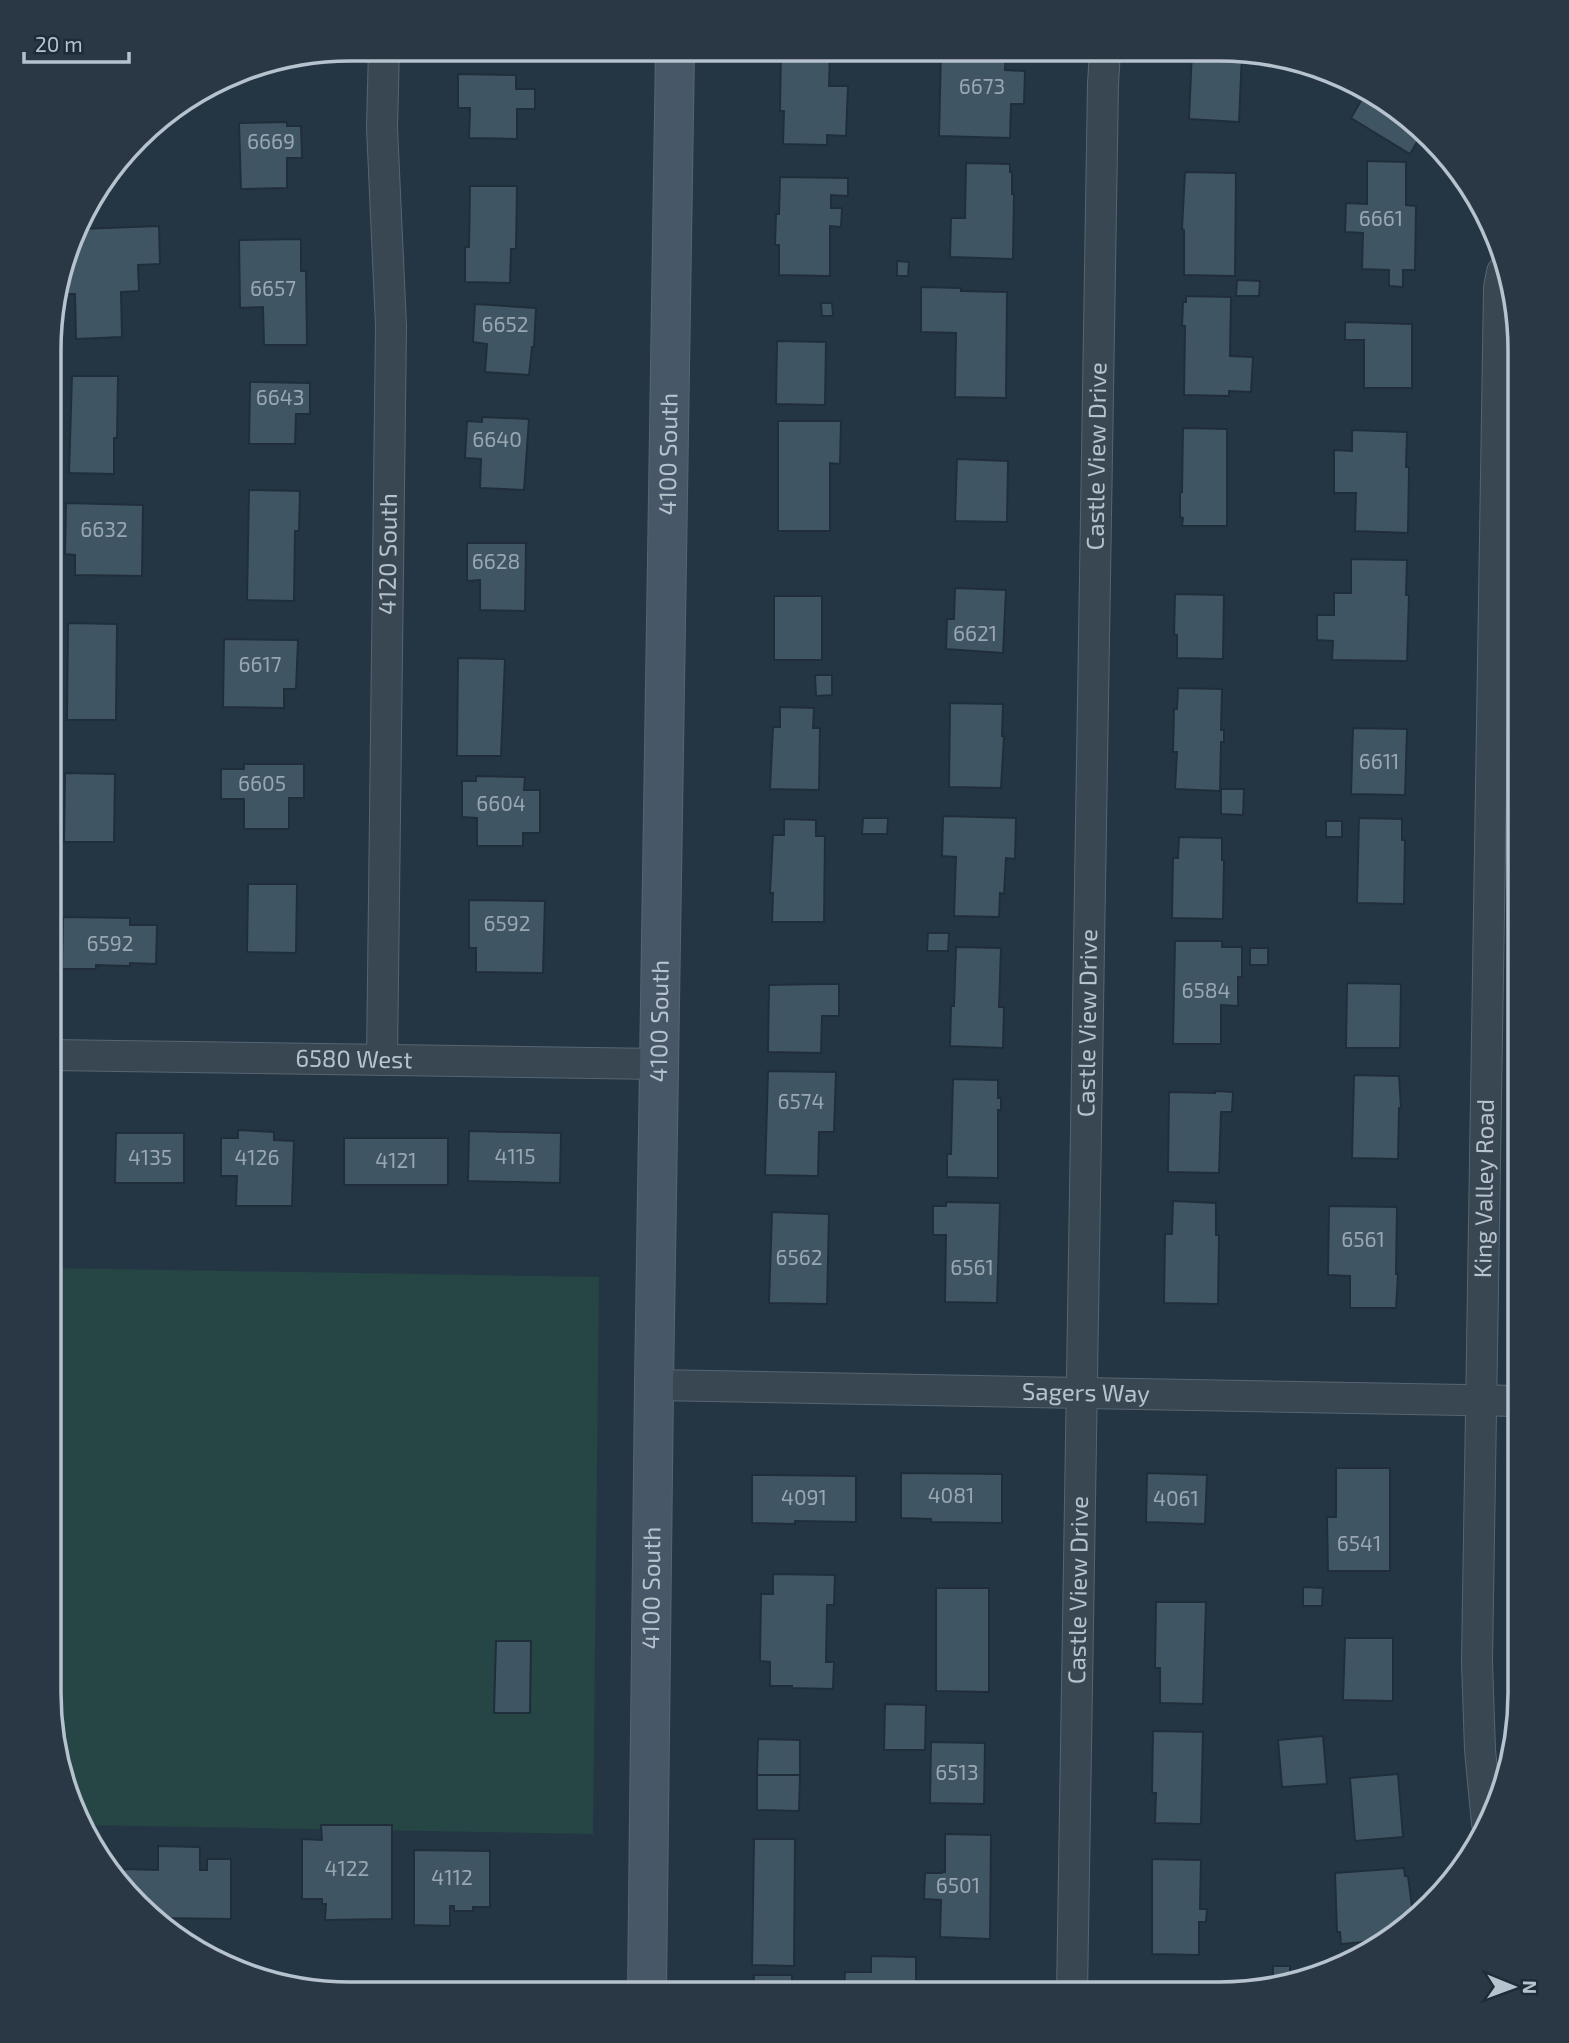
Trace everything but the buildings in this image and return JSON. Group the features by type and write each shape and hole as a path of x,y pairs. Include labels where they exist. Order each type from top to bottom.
{"main road":[{"name":"4100 South","path":"647,1982 675,61"}],"street":[{"name":"4120 South","path":"382,1060 391,326 382,127 384,61"},
{"name":"Castle View Drive","path":"1072,1982 1104,61"},
{"name":"King Valley Road","path":"1485,1805 1477,1661 1481,1401 1508,468 1500,284"},
{"name":"6580 West","path":"61,1055 659,1065"},
{"name":"Sagers Way","path":"654,1385 1508,1401"}],"green space":[{"path":"61,1268 599,1277 593,1834 94,1825 71,1767 62,1711"}]}
